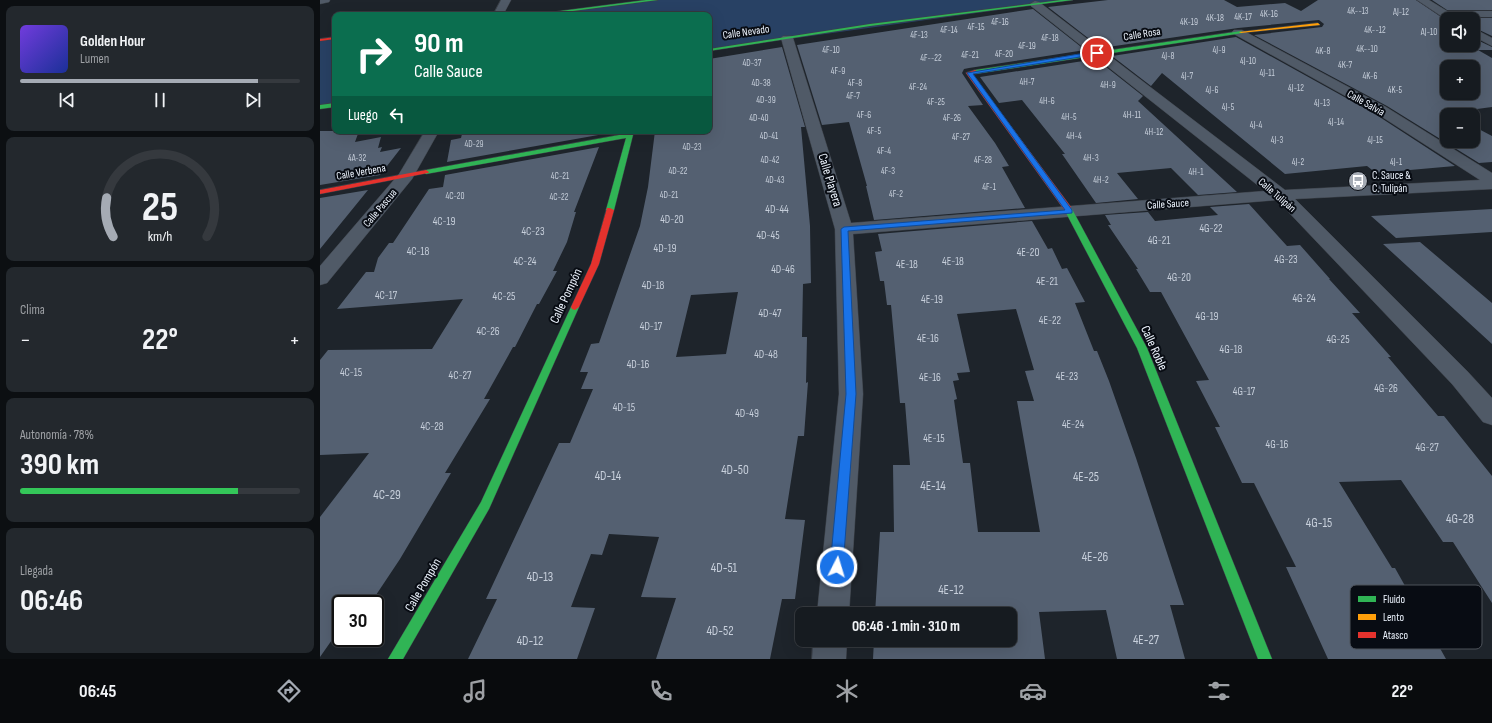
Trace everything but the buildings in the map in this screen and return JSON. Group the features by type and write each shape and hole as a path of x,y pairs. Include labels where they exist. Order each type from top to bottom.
{"street":[{"path":"320,1 325,0"},
{"path":"500,12 506,0"},
{"path":"556,12 656,0"},
{"name":"Calle Nevado","path":"712,50 870,25 1071,0"},
{"path":"1422,0 1442,12"},
{"name":"Calle Tulipán","path":"1035,4 1281,195 1460,378 1492,415"},
{"path":"1480,15 1492,14"},
{"name":"Calle Rosa","path":"969,73 1238,32 1318,24"},
{"name":"Calle Salvia","path":"1238,32 1381,110 1492,180"},
{"path":"1480,35 1492,42"},
{"path":"320,40 332,38"},
{"name":"Calle Playera","path":"787,38 844,229 851,394 834,607"},
{"name":"Calle Roble","path":"969,73 1070,212 1142,348 1265,659"},
{"path":"320,107 332,105"},
{"name":"Calle Pascua","path":"320,279 406,176 430,134"},
{"name":"Calle Pompón","path":"395,659 484,505 595,264 630,135 406,176"},
{"name":"Calle Verbena","path":"320,192 406,176"},
{"name":"Calle Sauce","path":"844,229 1281,195 1492,184"},
{"path":"829,659 830,647"}],"shaded area":[{"path":"656,0 1071,0 712,50 712,12 556,12"},
{"path":"332,38 332,105 320,107 320,40"}],"traffic: fast":[{"path":"556,12 656,0"},
{"path":"712,50 870,25 1071,0"},
{"path":"975,72 1241,32"},
{"path":"320,107 332,105"},
{"path":"426,172 630,135 610,210"},
{"path":"1068,209 1142,348 1265,659"},
{"path":"395,659 485,505 575,307"}],"traffic: slow":[{"path":"1241,32 1318,24"}],"traffic: jam":[{"path":"320,40 332,38"},
{"path":"975,72 969,73 1068,209"},
{"path":"320,192 426,172"},
{"path":"575,307 595,264 610,210"}],"place":[{"name":"C. Sauce & C. Tulipán","path":"1358,181"}],"route":[{"path":"837,567 851,394 844,229 1070,212 969,73 1097,53"}]}
